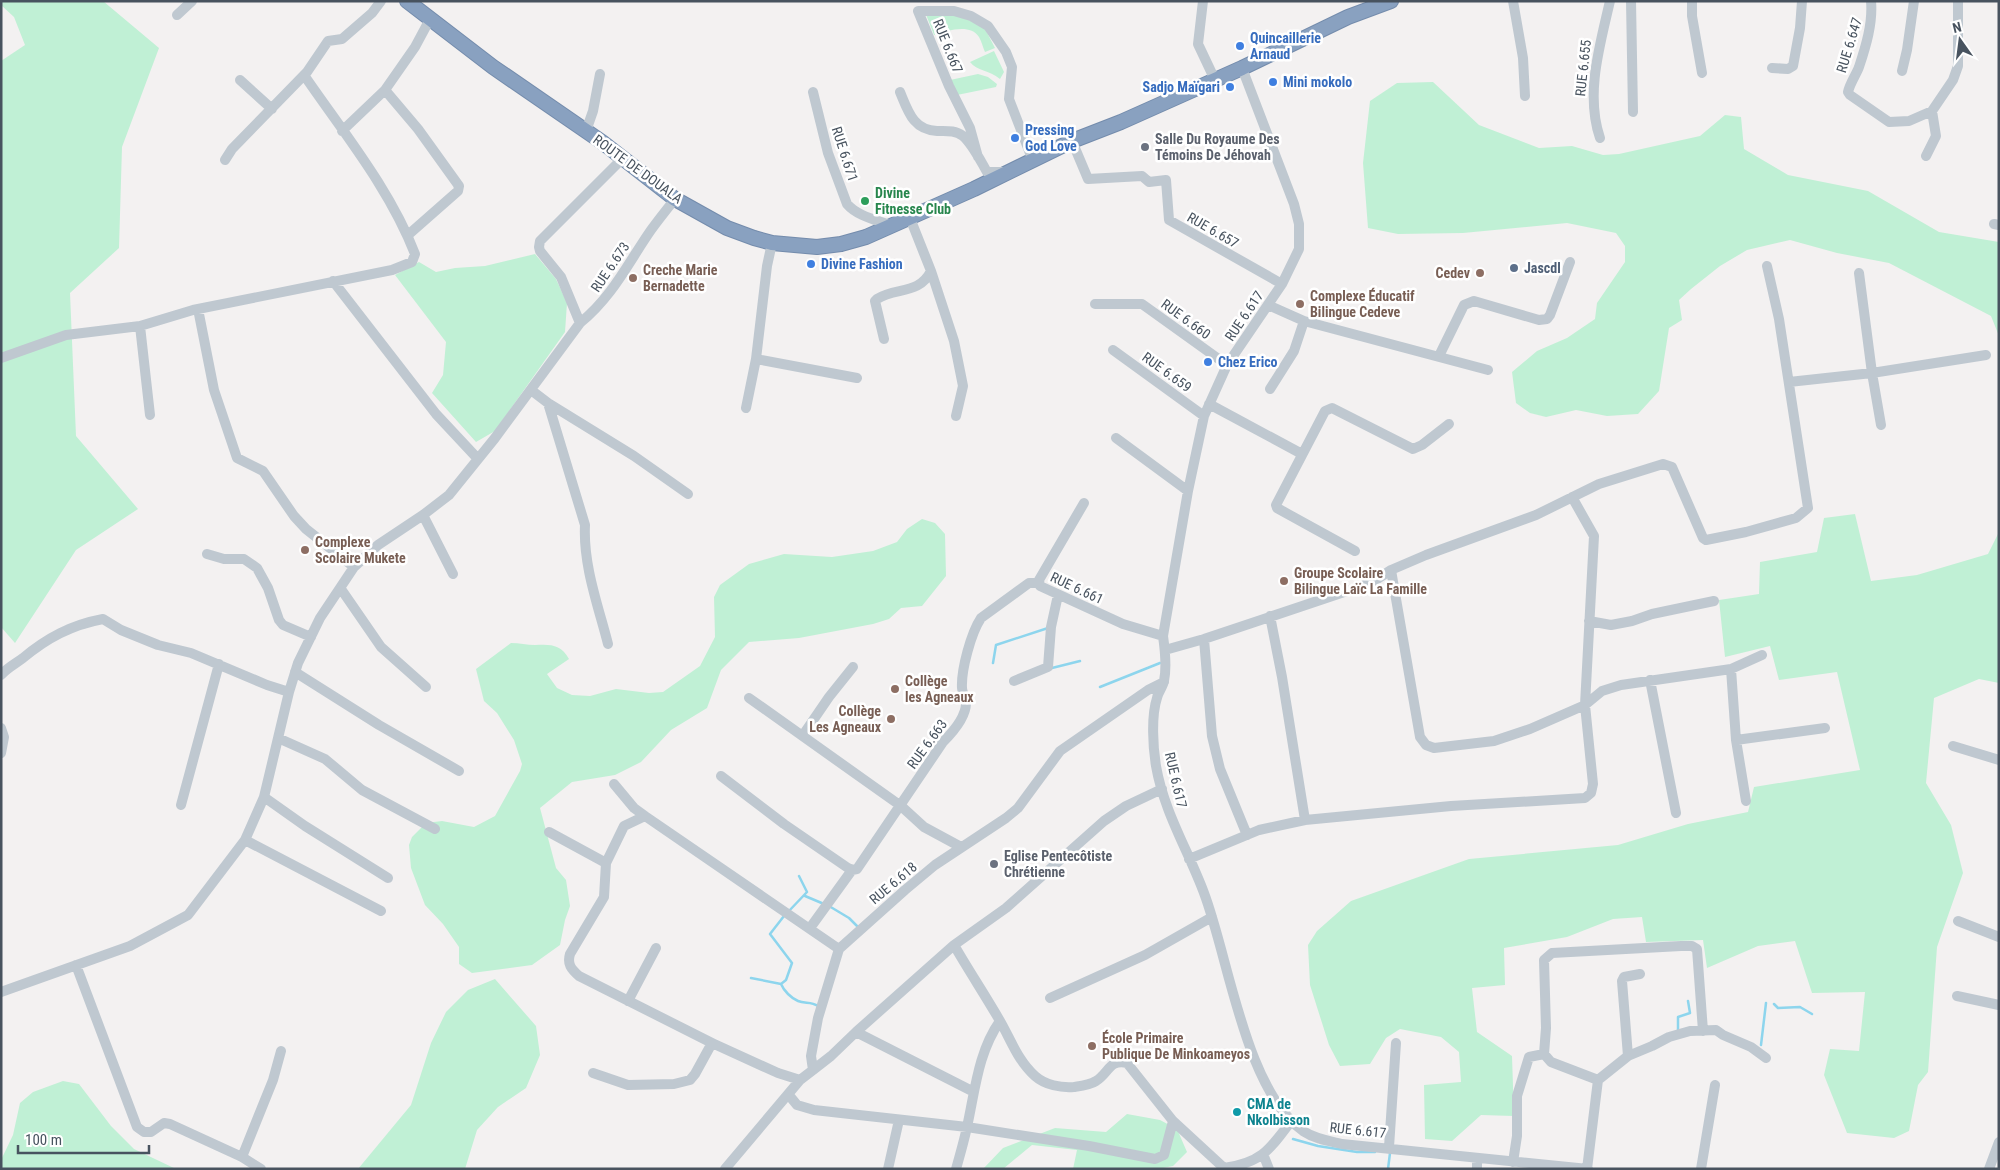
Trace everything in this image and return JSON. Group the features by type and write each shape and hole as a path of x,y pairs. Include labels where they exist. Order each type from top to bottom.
{"highway":[{"name":"ROUTE DE DOUALA","path":"407,1 493,67 586,131 676,199 727,228 772,243 817,246 842,244 866,237 892,226 1072,141 1122,122 1242,68 1348,17 1391,1"}],"street":[{"path":"177,16 192,1"},
{"path":"225,160 232,149 304,75 328,41 342,39 372,13 381,1"},
{"path":"1203,1 1198,40 1215,80"},
{"path":"1513,1 1523,58 1525,96"},
{"name":"RUE 6.655","path":"1600,138 1593,110 1594,93 1601,34 1610,1"},
{"path":"1631,1 1633,112"},
{"path":"1692,1 1692,16 1702,73"},
{"path":"1772,68 1788,69 1793,66 1800,28 1802,1"},
{"name":"RUE 6.647","path":"1871,1 1870,27 1858,68 1848,92 1874,113 1889,122 1909,120 1932,111"},
{"path":"1902,70 1914,1"},
{"path":"1926,156 1936,136 1932,111 1954,80 1958,66 1958,1"},
{"name":"RUE 6.667","path":"978,157 970,128 949,86 918,10 954,11 971,16 988,26 1006,52 1012,67 1009,99 1033,161"},
{"path":"342,130 385,90 415,47 430,19"},
{"name":"RUE 6.617","path":"1242,68 1294,204 1299,224 1299,249 1282,284 1227,365 1204,416 1188,491 1163,636 1165,650 1164,682 1156,699 1154,743 1156,766 1169,814 1205,894 1244,1030 1259,1072 1273,1096 1292,1120 1304,1131 1321,1140 1342,1144 1390,1147 1587,1169"},
{"path":"586,131 594,111 600,74"},
{"path":"1,358 66,335 140,326 198,309 392,270 412,262 416,254 408,235 385,196 304,75"},
{"path":"240,80 272,109"},
{"path":"385,90 418,129 458,186 458,190 408,235"},
{"name":"RUE 6.671","path":"813,92 828,153 847,204 858,213 892,226"},
{"path":"900,92 911,119 928,129 935,131 952,130 963,136 987,172 1007,172"},
{"name":"RUE 6.657","path":"1072,141 1088,180 1142,176 1149,182 1166,180 1169,220 1282,284"},
{"path":"580,323 561,277 540,251 540,241 623,158"},
{"name":"RUE 6.673","path":"1,992 130,946 188,915 245,840 264,797 295,672 320,618 354,567 378,545 449,495 531,390 580,323 597,309 614,288 652,229 676,199"},
{"path":"910,218 931,271 954,341 962,374 963,386 956,416"},
{"path":"746,408 756,359 767,266 772,243"},
{"path":"1438,356 1467,302 1474,301 1539,320 1547,319 1570,262"},
{"path":"1165,650 1204,639 1371,583 1391,570 1536,515 1599,484 1663,464 1672,467 1703,538 1706,540 1746,532 1796,518 1808,508 1789,382 1767,266"},
{"path":"884,339 877,298 923,283 931,271"},
{"path":"1859,273 1881,425"},
{"path":"333,281 436,414 478,459"},
{"name":"RUE 6.660","path":"1095,304 1142,304 1227,365"},
{"path":"1268,305 1304,322 1488,370"},
{"path":"198,309 214,390 237,458 263,471 294,516 306,529 354,567"},
{"path":"1270,389 1294,351 1304,322"},
{"path":"140,326 150,415"},
{"name":"RUE 6.659","path":"1113,350 1204,416"},
{"path":"1789,382 1872,373 1986,355"},
{"path":"756,359 857,378"},
{"path":"531,390 548,403 634,456 688,494"},
{"path":"548,403 585,525 586,562 608,644"},
{"path":"1209,404 1302,454"},
{"path":"1355,551 1277,508 1276,504 1326,411 1332,408 1413,449 1422,445 1449,424"},
{"path":"1116,438 1188,491"},
{"path":"1189,859 1247,834 1305,820 1451,806 1585,798 1590,793 1593,784 1585,705 1594,536 1572,497"},
{"name":"RUE 6.661","path":"1084,504 1038,583 1040,586 1058,595 1123,624 1163,636"},
{"path":"423,515 453,574"},
{"path":"207,554 224,559 244,559 257,568 268,588 279,620 283,625 311,637"},
{"path":"1391,570 1420,736 1426,745 1434,748 1494,741 1530,729 1585,705 1602,691 1621,685 1650,680 1730,669 1762,655"},
{"name":"RUE 6.663","path":"810,928 852,870 858,869 943,742 957,728 966,704 962,689 963,675 976,626 981,618 1029,583 1038,583"},
{"path":"341,589 381,647 426,687"},
{"path":"1014,681 1046,669 1050,665 1051,627 1058,595"},
{"path":"1589,621 1611,625 1714,601"},
{"path":"1270,616 1282,676 1305,820"},
{"path":"1,675 38,645 56,634 84,623 103,619 122,630 158,645 191,653 267,685 289,692"},
{"path":"1204,639 1212,736 1220,769 1247,834"},
{"path":"181,805 219,664"},
{"path":"803,735 829,697 853,667"},
{"path":"1730,669 1736,740 1746,801"},
{"path":"295,672 379,726 459,771"},
{"path":"1650,680 1676,812"},
{"name":"RUE 6.618","path":"838,949 904,890 1018,808 1060,751 1148,690 1164,682"},
{"path":"749,698 901,806 924,827 962,847"},
{"path":"1,728 4,736 1,754"},
{"path":"1736,740 1825,728"},
{"path":"278,738 325,759 362,790 434,829"},
{"path":"1952,746 1999,760"},
{"path":"721,776 784,824 852,870"},
{"path":"614,784 634,808 838,949 818,1018 811,1056 813,1070"},
{"path":"725,1169 800,1080 831,1056 954,945 1006,908 1104,821 1126,806 1162,789"},
{"path":"264,797 305,826 388,878"},
{"path":"645,816 624,826 606,863 604,897 570,954 568,961 572,970 578,976 712,1043 778,1073 800,1080"},
{"path":"549,832 606,863"},
{"path":"245,840 381,911"},
{"path":"1050,998 1145,955 1212,917"},
{"path":"1958,921 1999,937"},
{"path":"954,945 1000,1021 1022,1063 1036,1078 1054,1086 1073,1087 1091,1084 1098,1080 1113,1064 1119,1061 1127,1062 1174,1121 1224,1168 1239,1166 1256,1160 1271,1147 1292,1120"},
{"path":"1598,1080 1551,1062 1544,1054 1546,1028 1544,960 1552,953 1692,946 1697,949 1703,1031"},
{"path":"628,1001 656,948"},
{"path":"76,965 137,1126 144,1132 150,1132 164,1123 170,1124 242,1157 261,1169"},
{"path":"1628,1056 1622,980 1624,977 1640,974"},
{"path":"1958,996 1999,1005"},
{"path":"956,1169 967,1126 972,1091 989,1036 1000,1021"},
{"path":"1587,1169 1598,1080 1628,1056 1668,1037 1690,1031 1716,1030 1751,1047 1766,1058"},
{"path":"856,1032 972,1091"},
{"path":"593,1072 628,1085 674,1084 690,1080 712,1043"},
{"path":"1390,1147 1396,1043"},
{"path":"242,1157 273,1080 281,1051"},
{"path":"1513,1162 1517,1136 1516,1096 1529,1057 1544,1054"},
{"path":"1701,1169 1714,1085"},
{"path":"788,1094 797,1105 814,1110 967,1126 1155,1159 1164,1155 1174,1121"},
{"path":"888,1169 899,1120"},
{"path":"1989,1169 1999,1142"},
{"path":"1263,1154 1268,1169"},
{"path":"1477,1169 1478,1158"}],"green space":[{"path":"1,1 103,1 159,48 122,147 119,248 70,293 76,436 138,509 76,550 15,643 1,627 1,61 25,45 14,17 1,5"},
{"path":"925,12 946,12 983,25 995,48 985,52 979,37 970,30 958,29 934,35"},
{"path":"994,51 1004,72 1000,79 970,62"},
{"path":"978,74 988,77 997,84 996,87 957,95 950,80"},
{"path":"1433,82 1479,125 1539,148 1572,146 1603,155 1619,154 1700,136 1725,115 1741,117 1744,149 1788,175 1868,191 1939,232 1999,242 1999,336 1991,316 1889,263 1837,253 1790,240 1747,250 1720,266 1679,300 1682,320 1669,328 1659,391 1638,414 1607,416 1576,410 1546,417 1530,413 1516,403 1512,372 1537,351 1567,338 1595,319 1597,303 1625,262 1625,246 1616,233 1567,223 1463,233 1398,234 1368,228 1363,163 1370,101 1397,83"},
{"path":"535,254 556,279 567,303 565,332 495,431 476,442 432,393 443,375 446,342 395,275 419,262 436,272 455,268 485,266"},
{"path":"1855,514 1871,581 1917,575 1988,554 1999,532 1999,683 1979,679 1934,698 1926,783 1951,825 1963,873 1937,947 1928,1072 1918,1085 1909,1131 1894,1138 1847,1133 1824,1075 1830,1049 1859,1051 1865,992 1812,993 1795,941 1758,946 1707,968 1703,940 1646,942 1642,917 1613,919 1567,937 1504,948 1505,985 1472,988 1477,1032 1512,1056 1514,1116 1481,1115 1452,1141 1425,1139 1424,1085 1461,1082 1459,1052 1441,1037 1400,1029 1386,1038 1370,1064 1340,1066 1329,1045 1310,985 1308,945 1317,931 1351,901 1469,859 1618,845 1688,824 1748,812 1754,787 1860,770 1837,672 1779,680 1770,646 1725,657 1719,600 1759,594 1760,562 1817,552 1824,518"},
{"path":"922,519 935,523 945,534 946,576 922,606 901,608 889,619 873,624 799,638 749,642 721,670 707,708 671,730 641,762 615,775 572,782 540,808 556,868 566,880 570,906 560,945 532,965 472,973 459,964 459,947 443,924 425,905 411,868 409,845 412,837 426,823 442,821 474,827 495,816 520,771 522,764 514,740 497,713 484,701 476,669 511,643 550,645 562,650 569,659 547,674 557,688 572,695 590,696 616,689 649,693 663,692 700,666 715,637 714,597 720,585 749,564 784,554 832,557 873,551 897,542 907,529"},
{"path":"495,979 536,1026 540,1055 526,1088 498,1107 477,1130 465,1169 358,1169 411,1105 431,1043 446,1012 468,990"},
{"path":"63,1081 79,1084 111,1126 134,1149 176,1169 1,1169 1,1160 13,1135 20,1103 33,1092"},
{"path":"1127,1114 1160,1120 1177,1129 1187,1152 1173,1166 1158,1169 1073,1169 1077,1150 1032,1145 1003,1169 983,1169 1003,1148 1055,1128 1106,1132"}],"waterway":[{"path":"993,663 996,645 1048,628"},
{"path":"1052,668 1080,661"},
{"path":"1100,687 1160,663"},
{"path":"788,912 807,892 799,876"},
{"path":"805,896 824,904"},
{"path":"829,906 849,918 859,928"},
{"path":"781,984 786,980 792,963 770,934 784,916"},
{"path":"751,978 781,984"},
{"path":"781,984 786,992 795,1000 818,1006"},
{"path":"1678,1032 1678,1017 1690,1013 1688,1001"},
{"path":"1761,1045 1766,1003"},
{"path":"1774,1004 1778,1008 1800,1007 1812,1014"},
{"path":"1293,1139 1318,1146 1357,1152 1375,1152"},
{"path":"1388,1169 1390,1153"}],"place":[{"name":"Quincaillerie Arnaud","path":"1240,46"},
{"name":"Mini mokolo","path":"1273,82"},
{"name":"Sadjo Maïgari","path":"1230,87"},
{"name":"Pressing God Love","path":"1015,138"},
{"name":"Salle Du Royaume Des Témoins De Jéhovah","path":"1145,147"},
{"name":"Divine Fitnesse Club","path":"865,201"},
{"name":"Divine Fashion","path":"811,264"},
{"name":"Jascdl","path":"1514,268"},
{"name":"Cedev","path":"1480,273"},
{"name":"Creche Marie Bernadette","path":"633,278"},
{"name":"Complexe Éducatif Bilingue Cedeve","path":"1300,304"},
{"name":"Chez Erico","path":"1208,362"},
{"name":"Complexe Scolaire Mukete","path":"305,550"},
{"name":"Groupe Scolaire Bilingue Laïc La Famille","path":"1284,581"},
{"name":"Collège les Agneaux","path":"895,689"},
{"name":"Collège Les Agneaux","path":"891,719"},
{"name":"Eglise Pentecôtiste Chrétienne","path":"994,864"},
{"name":"École Primaire Publique De Minkoameyos","path":"1092,1046"},
{"name":"CMA de Nkolbisson","path":"1237,1112"}]}
